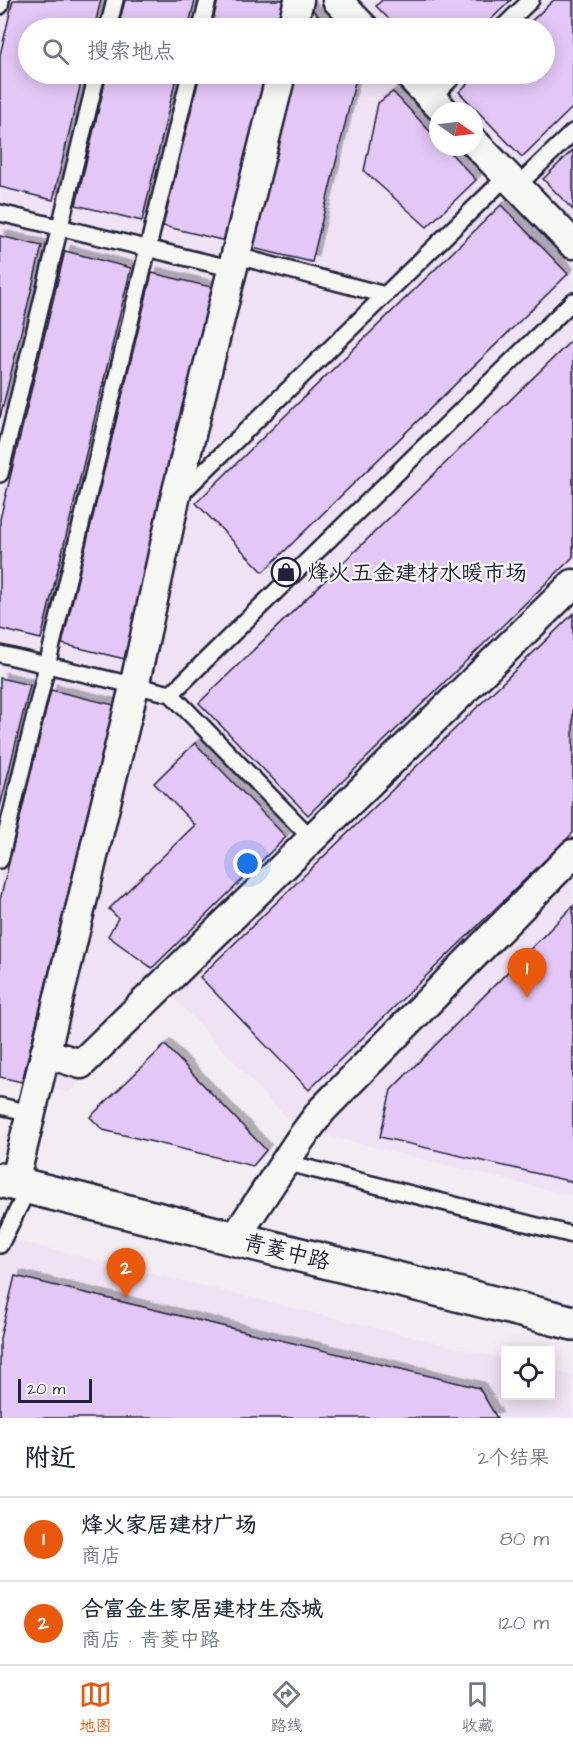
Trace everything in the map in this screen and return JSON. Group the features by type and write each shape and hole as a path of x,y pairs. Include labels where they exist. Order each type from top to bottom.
{"street":[{"path":"294,18 299,0"},
{"path":"14,1184 134,687 175,499 236,263 279,84"},
{"path":"418,84 435,102"},
{"path":"483,151 573,244"},
{"path":"45,1053 81,1064 573,584"},
{"path":"235,1238 322,1110 573,854"},
{"name":"青菱中路","path":"14,1184 573,1323"}],"lane":[{"path":"0,6 1,0"},
{"path":"110,18 115,0"},
{"path":"204,18 208,0"},
{"path":"512,18 531,0"},
{"path":"0,474 95,84"},
{"path":"0,860 188,84"},
{"path":"438,102 450,84"},
{"path":"175,499 384,295 512,181 573,132"},
{"path":"0,213 148,248 236,263 384,295"},
{"path":"171,694 573,301"},
{"path":"0,654 171,694 312,839"},
{"path":"0,1106 31,1113"},
{"path":"285,1162 573,1235"},
{"path":"0,1245 14,1184"}],"shaded area":[{"name":"烽火五金建材水暖市场","path":"0,0 573,0 573,1196 296,1128 174,998 68,1093 0,1077"},
{"path":"0,1237 501,1358 501,1400 555,1400 555,1371 573,1375 573,1418 0,1418"}],"building":[{"path":"13,0 101,0 96,18 18,18 18,84 81,84 53,200 0,187 0,55"},
{"path":"125,0 195,0 190,18 120,18"},
{"path":"218,0 283,0 278,18 214,18"},
{"path":"382,0 511,0 492,18 388,18 376,6"},
{"path":"554,0 573,0 573,107 522,157 483,117 483,102 469,102 459,92 467,84 555,84 555,18 535,18"},
{"path":"307,4 320,18 304,18"},
{"path":"105,84 175,84 142,221 76,205"},
{"path":"198,84 264,84 226,241 163,226"},
{"path":"288,84 355,84 312,262 248,247"},
{"path":"393,92 429,130 429,156 453,156 476,180 427,227 364,171 378,103"},
{"path":"573,150 573,210 543,179"},
{"path":"501,205 568,274 263,572 196,503"},
{"path":"0,236 42,246 0,418"},
{"path":"65,251 131,268 41,639 0,629 0,519"},
{"path":"152,273 215,288 125,659 62,644"},
{"path":"573,339 573,557 308,815 199,703"},
{"path":"573,614 573,833 309,1090 200,977"},
{"path":"0,678 30,685 0,807"},
{"path":"51,690 114,705 22,1082 0,1077 0,900"},
{"path":"195,743 286,837 152,968 108,936 118,918 109,909 195,825 154,783"},
{"path":"573,906 573,1182 380,1137 391,1090"},
{"path":"165,1045 266,1150 253,1166 103,1130 90,1117"},
{"path":"15,1276 479,1388 497,1418 0,1418 0,1338"}],"place":[{"name":"烽火五金建材水暖市场","path":"286,572"},
{"name":"烽火家居建材广场","path":"527,998"},
{"name":"合富金生家居建材生态城","path":"126,1298"}]}
